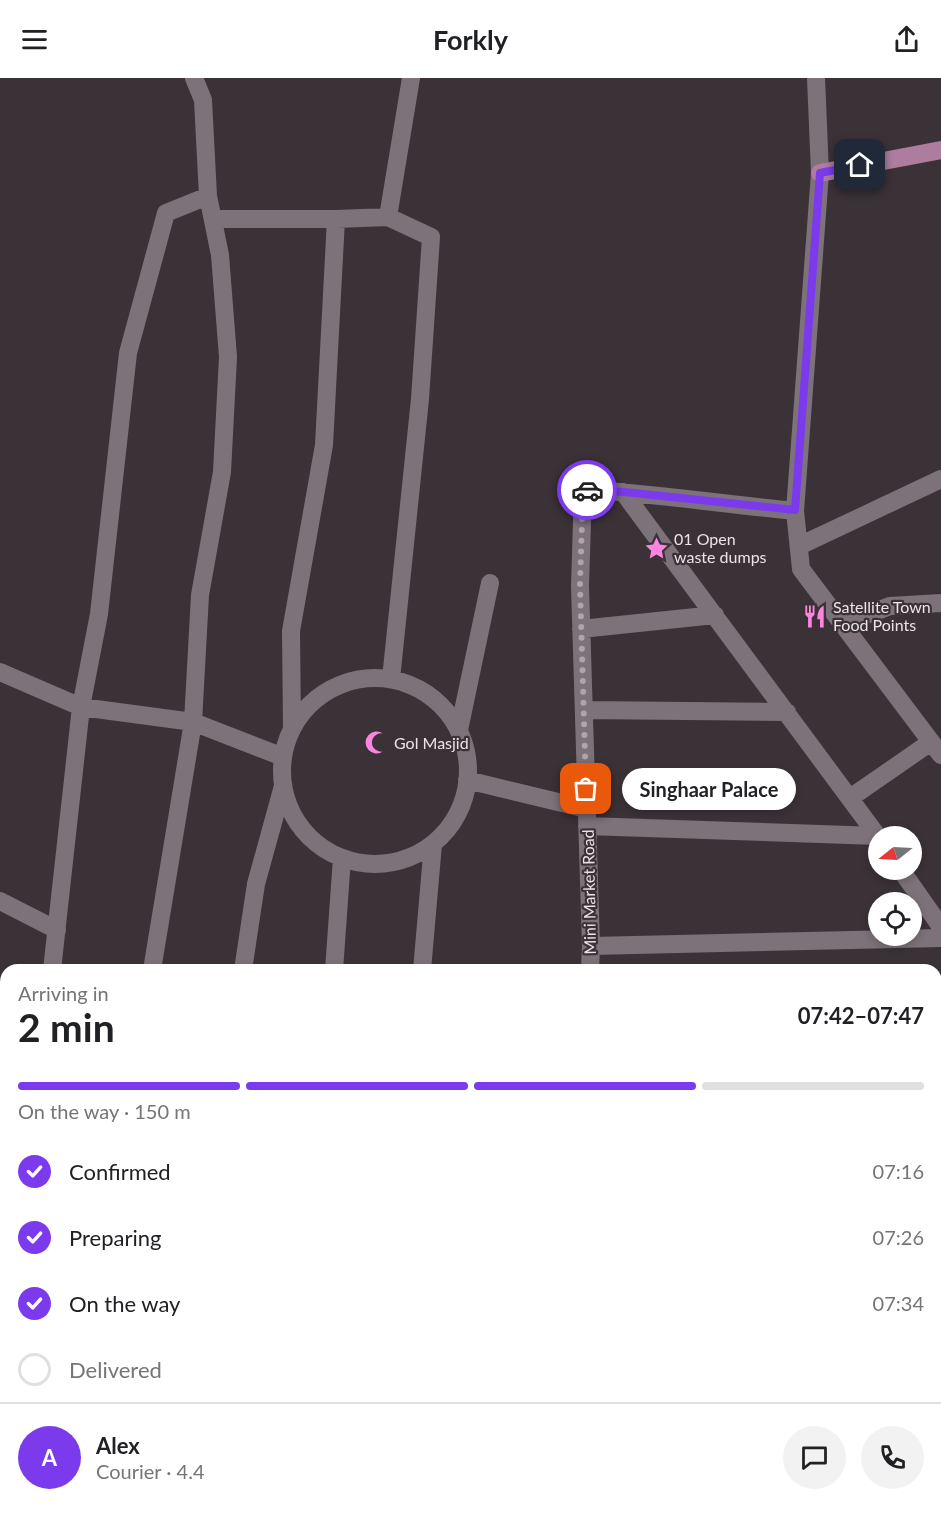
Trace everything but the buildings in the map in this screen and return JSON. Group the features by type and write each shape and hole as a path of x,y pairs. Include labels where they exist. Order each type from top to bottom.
{"main road":[{"path":"820,173 941,150"}],"street":[{"path":"153,964 193,722 200,596 222,472 228,357 220,255 208,196 203,100 195,78"},
{"path":"388,217 411,78"},
{"path":"816,78 820,173 795,510 801,569 936,748 850,798"},
{"path":"53,964 81,707 99,614 128,353 166,213 208,196"},
{"path":"213,219 388,217 430,237 420,399 391,679"},
{"path":"292,729 291,631 324,445 336,219"},
{"path":"799,546 941,479"},
{"name":"Mini Market Road","path":"591,964 580,585 583,489 624,492"},
{"path":"624,492 795,510"},
{"path":"624,492 870,826"},
{"path":"459,730 490,584"},
{"path":"842,624 890,606 941,603"},
{"path":"582,629 715,615"},
{"path":"0,672 81,707 193,722 283,757"},
{"path":"244,964 256,884 283,786 283,757 292,729 309,705 333,687 361,678 391,679 419,688 442,706 459,730 468,759 467,791 454,821 433,844 405,860 374,865 342,858 314,842 294,817 283,786"},
{"path":"584,710 787,712"},
{"path":"467,780 587,818 868,836"},
{"path":"423,964 433,844"},
{"path":"334,964 342,858"},
{"path":"908,880 941,927"},
{"path":"0,901 57,930"},
{"path":"591,946 941,938"}],"way so far":[{"path":"586,789 580,585 583,489 587,490"}],"place":[{"name":"01 Open waste dumps","path":"656,548"},
{"name":"Satellite Town Food Points","path":"815,616"},
{"name":"Gol Masjid","path":"376,743"},
{"name":"Singhaar Palace","path":"586,789"}],"route":[{"path":"587,490 795,510 820,173 860,165"}]}
